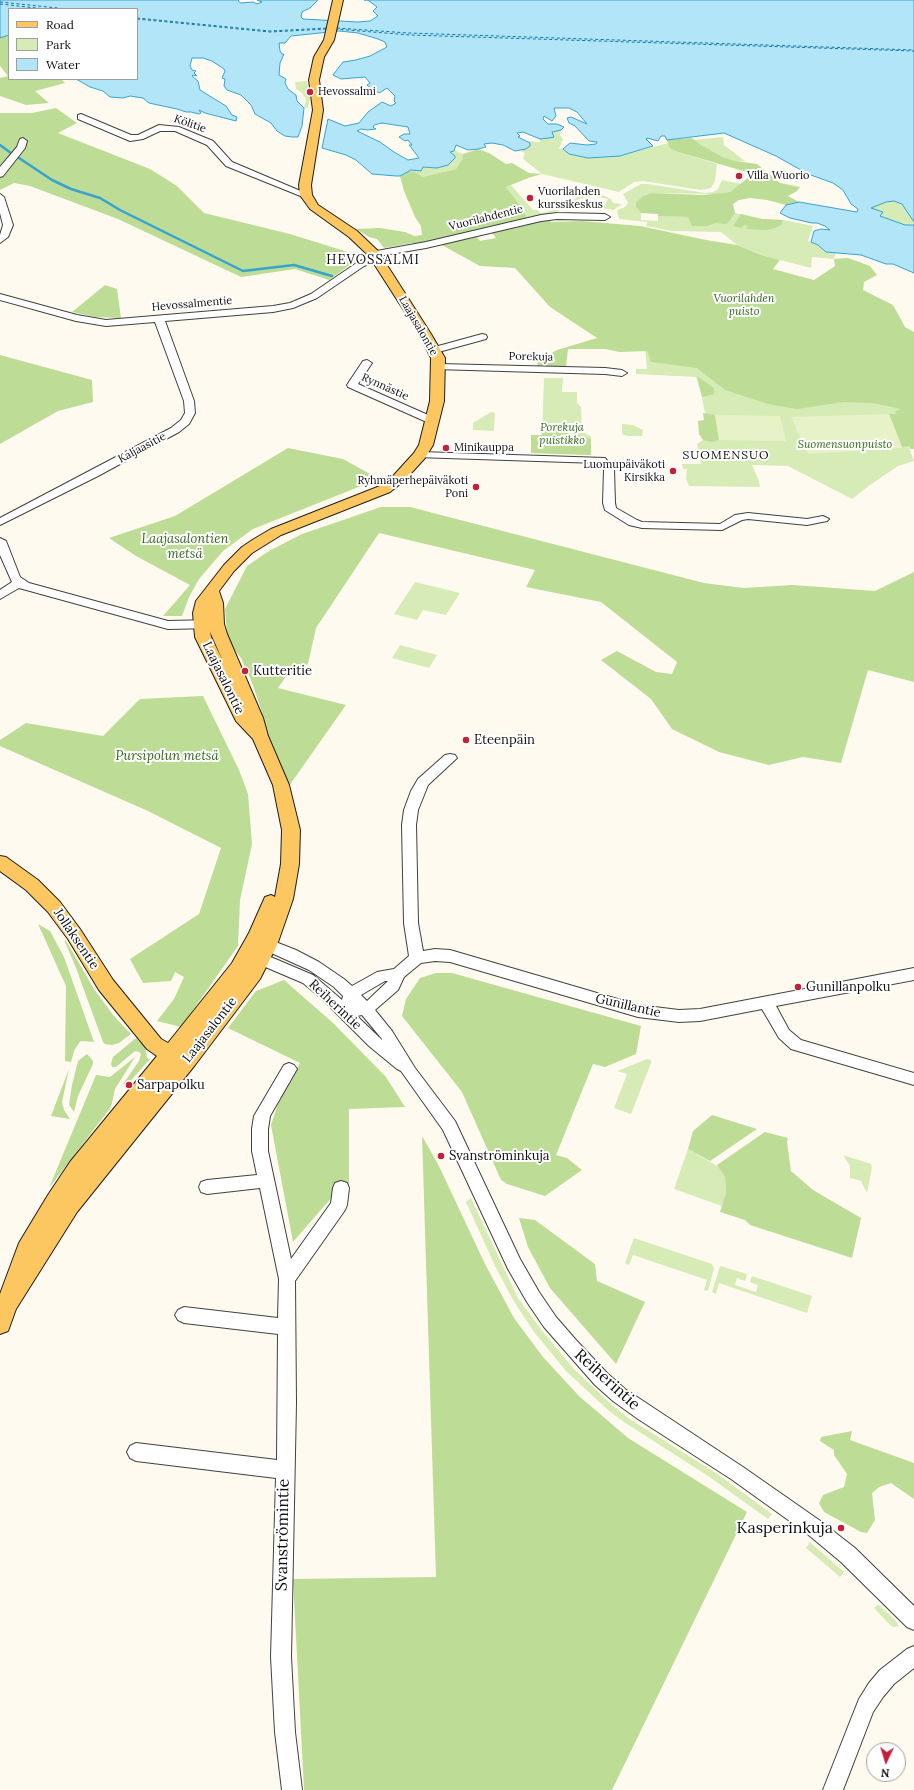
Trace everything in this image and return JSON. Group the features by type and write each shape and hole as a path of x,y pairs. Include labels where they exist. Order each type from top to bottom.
{"main road":[{"path":"306,195 305,185 318,110 314,80 319,57 332,32 338,0"},
{"name":"Laajasalontie","path":"0,1324 9,1302 171,1048 253,974 260,951 284,899 290,864 291,830 280,785 269,754 260,736 255,718 223,646 201,613 204,601 229,568 247,550 259,542 276,532 385,489 399,478 420,456 426,445 433,421 437,401 439,367 435,350 375,256 353,234 314,207 306,195"},
{"name":"Jollaksentie","path":"0,862 32,885 54,907 74,934 110,991 123,1007 141,1027 171,1048"}],"street":[{"name":"Kölitie","path":"81,117 130,138 140,137 159,128 176,129 214,146 219,154 229,164 306,195"},
{"path":"0,174 4,166 21,148 23,141"},
{"path":"0,197 8,225 5,235 0,240"},
{"name":"Vuorilahdentie","path":"375,256 541,218 557,216 605,218"},
{"name":"Hevossalmentie","path":"0,297 92,321 122,322 273,309 293,305 314,296 375,256"},
{"name":"Kaljaasitie","path":"0,522 94,474 175,430 185,422 190,413 189,401 159,319"},
{"path":"435,350 482,337"},
{"name":"Rynnästie","path":"367,363 352,385 433,421"},
{"name":"Porekuja","path":"439,367 605,371 622,373"},
{"path":"420,456 602,460 609,469 609,503 612,510 633,522 642,525 722,527 739,517 748,516 807,522 823,519"},
{"path":"0,541 19,583 35,590 162,624 179,626 208,624"},
{"path":"0,595 19,583"},
{"path":"417,958 411,923 411,810 423,782 450,758"},
{"name":"Reiherintie","path":"260,951 291,954 314,966 352,994 387,1035 410,1072 449,1126 514,1264 533,1297 550,1322 570,1346 619,1395 644,1413 737,1473 812,1526 848,1555 914,1620"},
{"name":"Reiherintie","path":"260,951 308,979 326,994 374,1042 410,1072"},
{"name":"Gunillantie","path":"366,1009 378,1001 394,986 398,974 407,965 417,958 435,954 450,956 638,1011 679,1016 700,1015 914,974"},
{"name":"Gunillantie","path":"352,994 382,976 398,974"},
{"path":"343,1011 352,994"},
{"path":"766,1002 784,1034 796,1045 914,1080"},
{"path":"343,1011 366,1009"},
{"name":"Svanströmintie","path":"289,1069 262,1116 260,1129 260,1150 287,1278 281,1657 292,1790"},
{"path":"207,1187 266,1181"},
{"path":"287,1278 339,1205 341,1188"},
{"path":"184,1315 287,1327"},
{"path":"136,1452 284,1470"},
{"path":"833,1790 866,1706 876,1690 887,1677 914,1656"}],"green space":[{"path":"8,35 8,76 0,66 0,38"},
{"path":"8,76 8,80 62,80 65,83 35,91 49,103 26,105 0,96 0,78"},
{"path":"307,81 310,99 308,108 304,108 306,99 301,92 296,89 295,82"},
{"path":"56,108 77,123 58,133 150,169 177,186 204,213 290,234 354,254 358,259 329,280 295,269 241,277 118,219 30,186 14,183 0,190 0,113 32,113"},
{"path":"561,130 560,135 563,139 559,149 563,149 569,154 588,158 620,156 668,143 675,151 717,164 715,181 711,188 701,190 643,181 634,182 619,192 542,174 523,159 525,153 518,150 523,149 530,143 528,141 540,142 540,139 549,138 552,132"},
{"path":"723,137 724,145 745,161 736,161 723,157 694,140"},
{"path":"692,138 701,145 723,157 736,161 757,164 780,183 800,187 797,191 788,196 799,202 786,205 767,200 750,198 739,200 733,204 735,213 727,224 715,223 707,226 692,226 688,217 658,216 658,214 641,213 636,207 636,202 643,196 651,193 703,195 730,192 749,177 747,176 750,173 675,151 670,148 667,140"},
{"path":"478,149 489,153 506,164 512,163 529,173 542,174 506,187 523,209 527,218 418,245 412,243 384,248 377,239 369,237 356,229 380,228 405,232 414,236 422,235 421,226 415,217 404,191 400,176 409,171 417,173 422,177 456,169 463,158 463,154"},
{"path":"454,150 463,154 463,158 456,169 422,177 417,173 409,171 423,167 432,168 452,160 455,158 450,152"},
{"path":"914,156 914,244 873,234 866,229 868,208"},
{"path":"722,180 741,184 730,192 713,194 651,193 643,196 636,202 636,207 641,213 641,220 658,221 658,216 702,217 735,213 762,219 783,220 813,226 808,241 818,245 826,252 836,253 834,259 812,257 811,268 761,255 737,245 721,232 672,231 646,226 647,222 619,219 617,210 625,207 628,203 623,194 641,184 705,193 713,192 718,189"},
{"path":"511,185 533,210 537,210 541,213 559,209 559,211 527,218 523,209 506,187"},
{"path":"586,191 605,196 611,199 613,203 622,204 613,210 597,207 600,204 605,205 608,199 591,196 588,199 581,198 572,204 569,203"},
{"path":"741,214 762,219 783,220 781,225 766,230 745,229 748,226 744,225 741,228 733,226"},
{"name":"Vuorilahden puisto","path":"550,219 551,222 582,221 640,226 737,245 761,255 780,260 773,269 814,280 835,266 834,259 848,258 870,266 877,275 864,282 863,290 893,305 905,327 914,332 914,449 910,449 909,446 902,447 889,414 896,414 895,411 901,409 873,403 844,402 797,409 768,404 725,390 697,368 651,362 647,351 620,352 605,349 568,349 566,367 537,366 538,361 557,350 597,338 550,307 515,268 480,266 440,244 476,236 480,241 496,238 492,233 526,223"},
{"path":"105,285 117,289 121,318 95,317 72,312"},
{"name":"Suomensuonpuisto","path":"645,348 841,399 875,401 905,409 895,411 914,461 898,466 852,499 788,466 752,465 760,487 689,486 686,479 687,469 683,469 682,464 701,464 697,444 709,436 702,397 696,377 636,374 636,369 647,369"},
{"path":"0,355 92,380 93,402 58,411 0,444"},
{"path":"697,376 714,388 714,394 702,397"},
{"name":"Porekuja puistikko","path":"544,378 563,378 562,392 577,392 577,403 581,407 582,431 591,437 591,455 531,453 531,435 542,435"},
{"path":"491,412 495,413 494,431 473,430 473,423"},
{"path":"703,413 715,415 719,440 712,442 703,440 699,434 698,421 704,420"},
{"path":"889,414 902,447 901,448 808,454 791,417"},
{"path":"715,415 780,416 786,441 719,440"},
{"path":"622,424 633,425 643,430 642,436 627,436 622,434"},
{"path":"543,428 562,429 569,433 591,439 591,455 531,453 531,435 542,435"},
{"name":"Laajasalontien metsä","path":"288,448 343,459 372,475 361,486 253,529 223,551 199,579 189,597 182,616 163,616 190,585 136,556 109,538 175,516"},
{"path":"381,507 410,507 704,583 743,588 793,585 875,591 914,572 914,682 868,670 841,763 803,757 769,765 719,752 672,729 651,699 601,660 617,651 656,672 672,674 677,662 601,602 526,587 535,570 379,533 316,628 308,664 287,675 278,688 346,705 289,786 258,715 262,712 251,680 227,633 225,609 247,566 269,551 302,534"},
{"path":"415,582 460,593 446,615 423,610 417,620 394,614"},
{"path":"400,645 437,655 429,668 392,658"},
{"name":"Pursipolun metsä","path":"203,696 239,770 248,794 252,844 240,900 238,946 181,1027 157,1021 174,999 184,977 175,972 171,981 143,983 130,959 199,914 221,848 148,811 0,746 0,740 26,723 103,736 140,699"},
{"path":"38,924 50,931 64,957 94,1042 81,1041 74,1051 71,1062 65,1061 66,986"},
{"path":"65,939 94,989 113,1015 131,1034 119,1043 112,1045 105,1044 103,1042"},
{"path":"436,973 452,973 641,1026 636,1054 605,1067 593,1064 556,1155 567,1158 582,1170 545,1196 507,1184 501,1180 462,1092 402,1016 406,999 420,978"},
{"path":"284,980 333,1023 386,1077 405,1107 349,1109 349,1190 333,1196 293,1242 271,1125 279,1100 300,1063 228,1028 256,991"},
{"path":"136,1038 145,1047 147,1058 150,1059 126,1086 123,1084 139,1061 141,1054 135,1051 116,1067 112,1067 111,1064 113,1057"},
{"path":"87,1054 93,1061 93,1064 78,1096 74,1112 69,1105 72,1085 78,1061"},
{"path":"135,1057 115,1089 111,1107 49,1188 96,1075 110,1077"},
{"path":"647,1059 651,1060 651,1063 631,1114 614,1108 627,1074 617,1071"},
{"path":"69,1069 62,1102 64,1110 70,1119 51,1116"},
{"path":"712,1115 757,1129 710,1161 688,1149 693,1131"},
{"path":"765,1132 788,1138 787,1142 791,1171 813,1190 861,1218 852,1258 750,1225 745,1220 720,1212 726,1193 725,1177 717,1165"},
{"path":"422,1136 438,1164 485,1264 514,1318 543,1357 579,1396 628,1438 747,1512 612,1790 304,1790 293,1579 436,1577"},
{"path":"688,1149 719,1167 725,1177 726,1193 722,1206 674,1189"},
{"path":"843,1155 871,1164 872,1168 867,1193 861,1181 850,1178 850,1166"},
{"path":"471,1198 518,1298 540,1328 574,1369 628,1418 716,1473 772,1514 768,1519 708,1476 624,1422 609,1411 566,1371 534,1332 513,1300 495,1266 466,1202"},
{"path":"519,1218 535,1220 595,1264 597,1281 645,1302 616,1364 550,1288 528,1247"},
{"path":"634,1238 712,1264 714,1269 708,1291 704,1290 707,1280 633,1255 629,1265 625,1263"},
{"path":"720,1266 747,1274 745,1281 737,1278 735,1285 756,1292 758,1285 750,1282 752,1276 812,1296 807,1313 719,1283 716,1294 712,1292"},
{"path":"852,1431 850,1440 914,1463 914,1499 891,1483 879,1487 872,1493 875,1520 867,1533 861,1532 824,1512 819,1503 823,1495 844,1487 847,1474 834,1455 834,1450 820,1441 821,1437"},
{"path":"810,1542 844,1572 840,1577 806,1548"},
{"path":"878,1604 895,1620 899,1626 891,1626 874,1608"}],"water":[{"path":"0,0 239,0 238,1 241,3 253,2 257,4 262,2 257,0 318,0 310,8 302,12 301,17 303,19 358,22 370,21 378,16 373,11 377,7 368,0 914,0 914,222 902,204 894,201 886,202 871,208 883,212 880,216 905,225 914,225 914,273 893,264 886,264 861,255 826,252 818,245 811,242 814,231 821,229 830,230 817,223 790,218 780,213 786,205 799,202 857,212 858,209 851,204 843,190 833,183 808,174 776,156 724,133 667,140 665,136 661,136 658,141 647,138 646,139 653,146 620,156 588,158 569,154 563,149 570,143 587,145 596,144 597,142 589,141 575,126 569,123 567,118 571,117 587,124 577,112 569,108 554,108 556,116 552,121 544,116 543,119 548,124 557,124 564,127 561,130 552,132 554,137 549,138 540,139 523,132 517,133 520,136 518,137 530,143 530,146 526,149 515,151 503,145 492,143 484,144 486,147 468,150 456,145 454,151 450,152 455,156 455,158 448,165 437,168 423,167 421,171 411,170 400,176 372,174 356,160 346,155 322,148 328,119 345,126 359,123 368,112 382,102 391,106 396,103 394,101 395,96 387,88 379,93 367,85 370,83 365,77 341,79 333,75 343,62 370,56 387,47 385,42 358,33 339,31 291,36 285,43 279,43 280,51 284,54 280,63 279,75 286,79 285,83 288,89 296,95 297,101 304,108 302,126 298,137 285,136 277,131 271,123 255,114 251,105 241,95 227,90 224,86 225,79 222,78 225,71 224,69 212,61 203,58 192,58 190,66 192,70 196,71 194,73 197,76 192,76 198,81 200,90 226,106 232,115 237,117 236,121 199,110 201,113 199,114 149,103 143,98 130,96 123,98 110,97 103,91 90,87 78,80 138,80 138,8 8,8 8,35 0,38","holes":["382,123 408,127 410,134 404,134 399,137 405,141 408,140 412,145 409,145 419,158 408,160 380,142 357,131 361,129 376,129 373,127 374,125"]}],"waterway":[{"path":"0,145 11,153"},
{"path":"19,158 52,180 71,189 100,198 120,210 243,271 294,265 332,276"}],"ferry route":[{"path":"0,2 57,8"},
{"path":"0,4 36,8"},
{"path":"138,18 270,31 328,28"},
{"path":"138,19 270,32 326,29"},
{"path":"337,28 408,33 914,50"},
{"path":"335,29 410,35 914,51"}],"place":[{"name":"Hevossalmi","path":"310,92"},
{"name":"Villa Wuorio","path":"739,176"},
{"name":"Vuorilahden kurssikeskus","path":"530,198"},
{"name":"Minikauppa","path":"446,448"},
{"name":"Luomupäiväkoti Kirsikka","path":"673,471"},
{"name":"Ryhmäperhepäiväkoti Poni","path":"476,487"},
{"name":"Kutteritie","path":"245,671"},
{"name":"Eteenpäin","path":"466,740"},
{"name":"Gunillanpolku","path":"798,987"},
{"name":"Sarpapolku","path":"129,1085"},
{"name":"Svanströminkuja","path":"441,1156"},
{"name":"Kasperinkuja","path":"841,1528"}],"district":[{"name":"HEVOSSALMI","path":"373,260"},
{"name":"SUOMENSUO","path":"726,456"}]}
